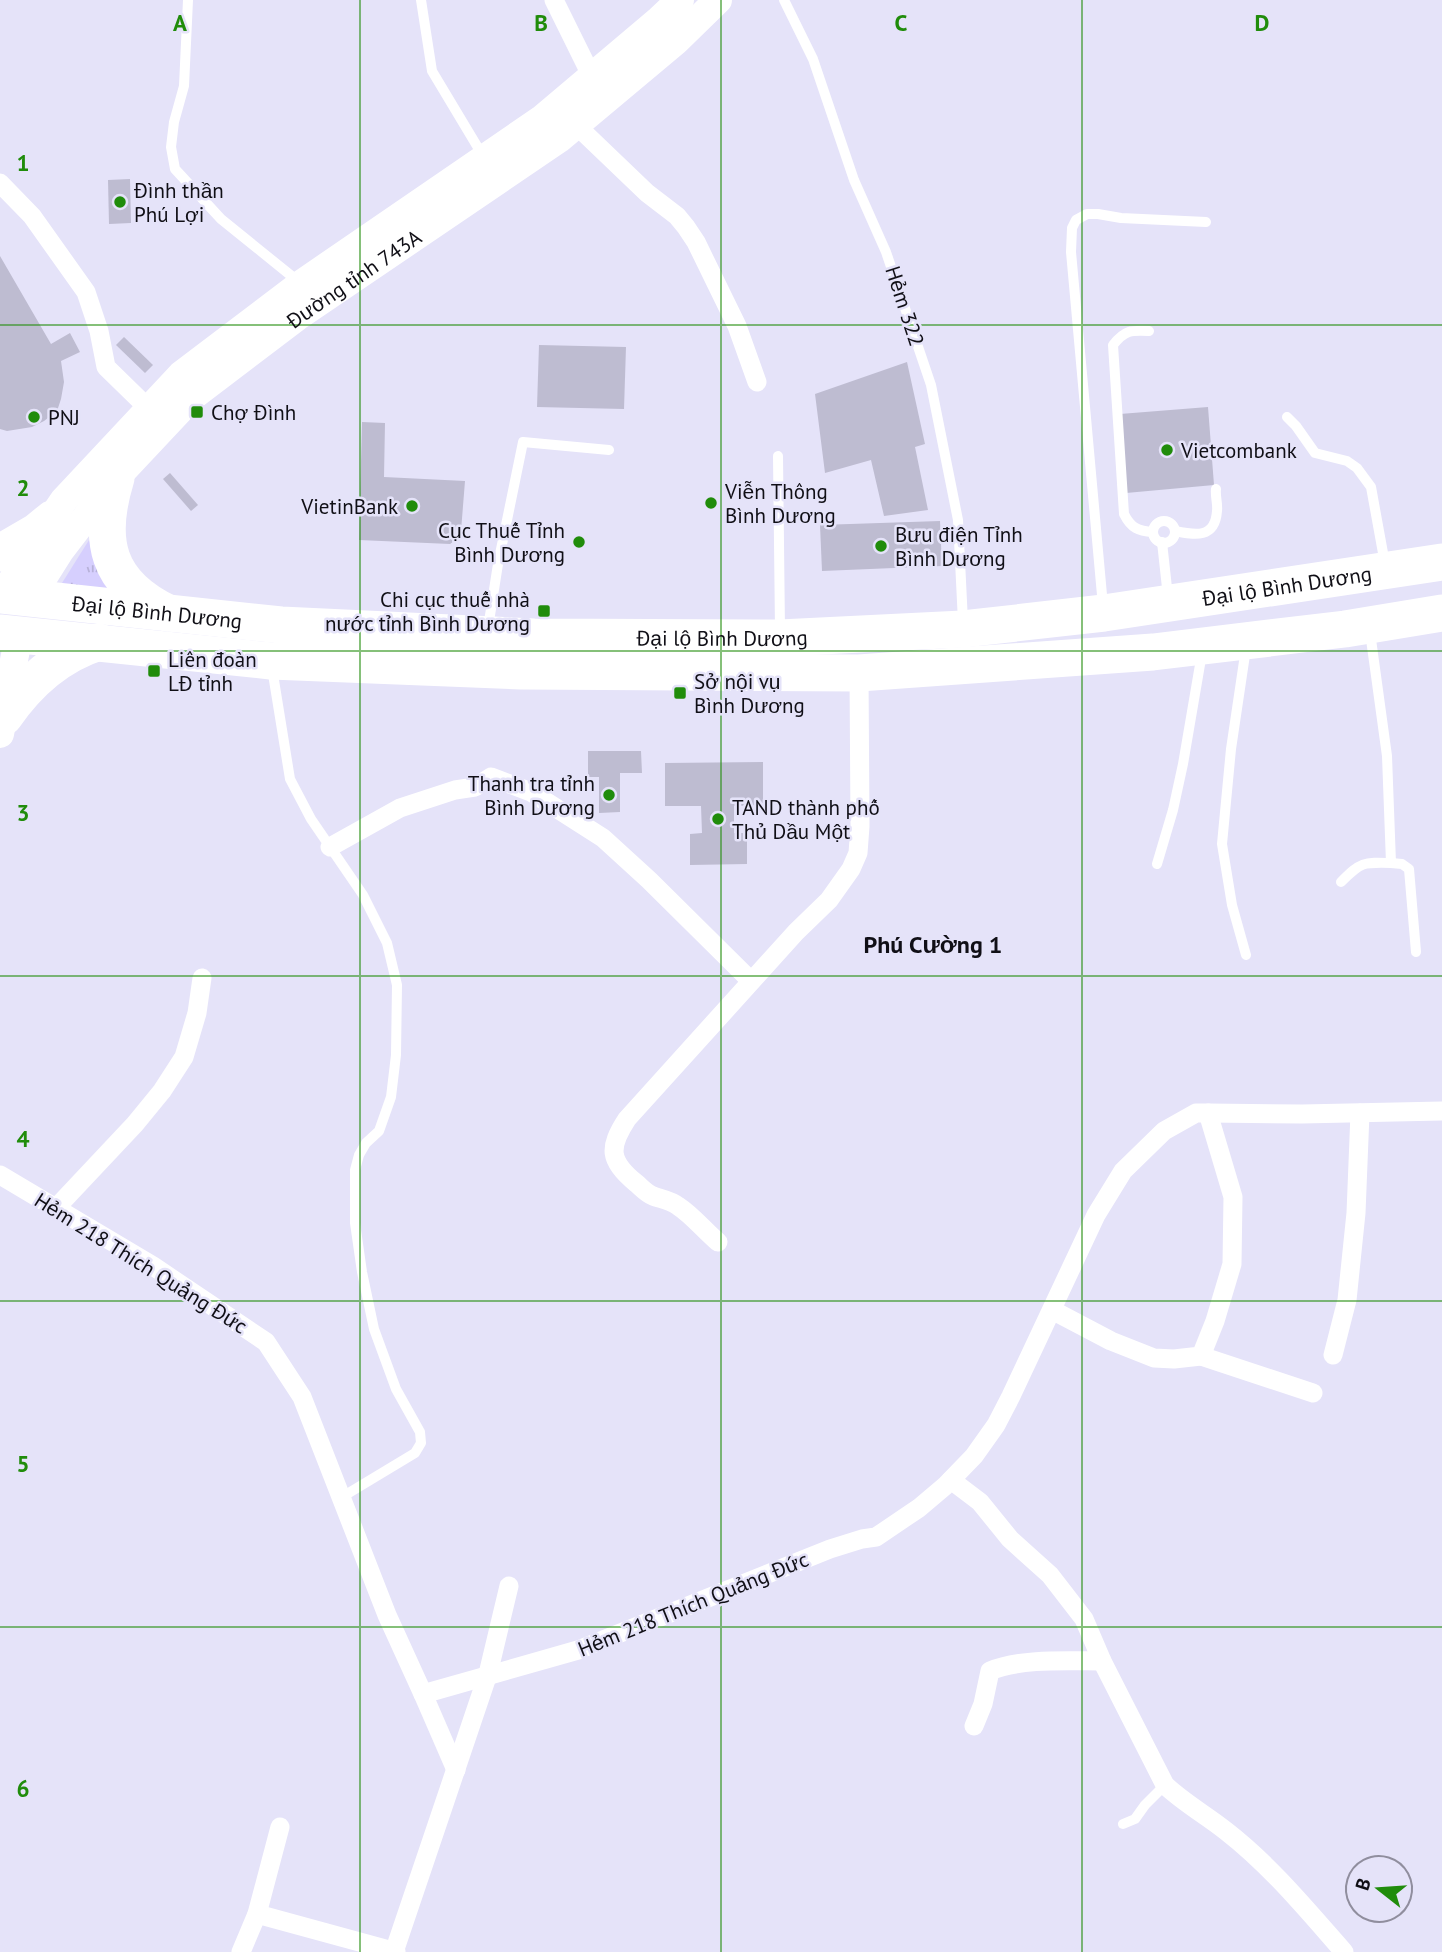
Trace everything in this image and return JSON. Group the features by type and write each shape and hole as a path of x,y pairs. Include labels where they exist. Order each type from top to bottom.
{"highway":[{"path":"116,478 106,527 111,557 134,590 169,613"},
{"path":"0,553 36,532 52,519"},
{"name":"Đại lộ Bình Dương","path":"9,610 169,613 281,625 487,635 780,638 963,629 1104,613 1442,562"},
{"name":"Đại lộ Bình Dương","path":"9,610 99,642 271,661 521,671 859,673 1140,653 1369,625 1442,613"},
{"path":"858,635 859,673"},
{"path":"2,726 22,693 45,671 76,651 99,642"}],"main road":[{"name":"Đường tỉnh 743A","path":"9,610 25,557 64,500 181,375 293,299 542,118 680,0"},
{"name":"Đường tỉnh 743A","path":"9,610 60,551 116,478 192,396 293,299 559,139 676,41 718,0"},
{"path":"2,726 9,610"}],"street":[{"path":"554,0 592,76"},
{"path":"576,125 686,227 737,327 757,382"},
{"path":"0,183 33,216 86,292 99,331 106,367 148,408"},
{"path":"718,1242 680,1207 667,1199 650,1195 622,1172 616,1163 614,1151 618,1133 627,1119 751,981 829,900 851,869 858,853 860,826 859,673"},
{"path":"330,847 400,808 455,790 475,787 491,777 531,792 603,838 751,981"},
{"path":"56,1208 135,1124 162,1091 184,1057 197,1013 202,978"},
{"name":"Hẻm 218 Thích Quảng Đức","path":"0,1175 153,1266 266,1342 302,1397 387,1615 423,1694 578,1650 817,1554 876,1536 919,1508 974,1456 996,1425 1096,1214 1123,1171 1164,1131 1196,1114 1208,1112 1302,1114 1442,1111"},
{"path":"1201,1356 1215,1321 1231,1264 1233,1197 1208,1112"},
{"path":"1333,1355 1347,1300 1356,1213 1360,1113"},
{"path":"1052,1310 1111,1341 1154,1358 1201,1356 1312,1393"},
{"path":"951,1480 980,1502 1010,1539 1050,1575 1083,1619 1165,1785 1182,1801 1226,1830 1276,1876 1344,1952"},
{"path":"257,1914 395,1952 488,1674 509,1586"},
{"path":"974,1726 983,1704 990,1671 1001,1666 1057,1661 1102,1661"},
{"path":"423,1694 456,1770"},
{"path":"241,1952 257,1914 280,1827"}],"lane":[{"path":"188,0 184,86 174,121 171,147 175,169 293,299"},
{"path":"421,0 432,71 484,158"},
{"name":"Hẻm 322","path":"784,0 813,59 854,180 887,252 931,385 958,520 963,629"},
{"path":"1104,613 1070,252 1072,228 1076,220 1087,214 1206,222"},
{"path":"1150,331 1132,330 1122,335 1113,345 1124,514 1128,523 1138,531 1153,532"},
{"path":"1287,417 1315,453 1347,461 1357,468 1371,487 1387,571"},
{"path":"487,635 498,564 523,442 609,450"},
{"path":"778,456 780,638"},
{"path":"1175,531 1169,541 1162,542 1154,538 1154,527 1163,521 1168,522 1175,531 1195,535 1207,532 1212,527 1217,511 1216,489"},
{"path":"1162,542 1169,604"},
{"path":"1369,625 1387,756 1391,863"},
{"path":"1246,955 1232,905 1222,844 1231,749 1247,641"},
{"path":"1157,864 1181,776 1204,646"},
{"path":"271,661 289,779 311,819 363,895 387,943 397,985 396,1055 391,1097 379,1131 366,1143 359,1155 355,1170 355,1223 374,1329 397,1389 420,1432 421,1443 415,1453 342,1497"},
{"path":"1341,882 1360,865 1391,863 1407,866 1416,952"},
{"path":"1123,1824 1135,1819 1165,1785"}],"green space":[{"path":"89,540 114,594 57,591"}],"building":[{"name":"Đình thần Phú Lợi","path":"130,179 131,223 109,224 108,180"},
{"path":"0,256 51,344 70,333 80,352 61,361 64,382 57,411 32,427 7,431 0,429"},
{"path":"124,337 153,365 145,373 116,345"},
{"path":"539,345 626,347 624,409 537,407"},
{"path":"907,362 925,444 915,447 928,510 884,516 871,460 825,473 815,394"},
{"name":"Vietcombank","path":"1208,407 1214,485 1126,493 1120,414"},
{"name":"VietinBank","path":"362,422 385,423 384,477 465,481 461,531 457,539 450,544 359,540"},
{"path":"170,473 198,505 191,511 163,479"},
{"name":"Bưu điện Tỉnh Bình Dương","path":"940,521 942,566 822,571 820,525"},
{"name":"Thanh tra tỉnh Bình Dương","path":"588,751 641,751 642,773 620,773 620,812 599,813 599,777 588,777"},
{"name":"TAND thành phố Thủ Dầu Một","path":"763,762 763,805 734,806 734,833 747,833 747,864 690,865 690,834 702,833 701,806 665,806 665,763"}],"place":[{"name":"Đình thần Phú Lợi","path":"120,202"},
{"name":"Chợ Đình","path":"197,412"},
{"name":"PNJ","path":"34,417"},
{"name":"Vietcombank","path":"1167,450"},
{"name":"Viễn Thông Bình Dương","path":"711,503"},
{"name":"VietinBank","path":"412,506"},
{"name":"Cục Thuế Tỉnh Bình Dương","path":"579,542"},
{"name":"Bưu điện Tỉnh Bình Dương","path":"881,546"},
{"name":"Chi cục thuế nhà nước tỉnh Bình Dương","path":"544,611"},
{"name":"Liên đoàn LĐ tỉnh","path":"154,671"},
{"name":"Sở nội vụ Bình Dương","path":"680,693"},
{"name":"Thanh tra tỉnh Bình Dương","path":"609,795"},
{"name":"TAND thành phố Thủ Dầu Một","path":"718,819"}],"district":[{"name":"Phú Cường 1","path":"933,944"}]}
